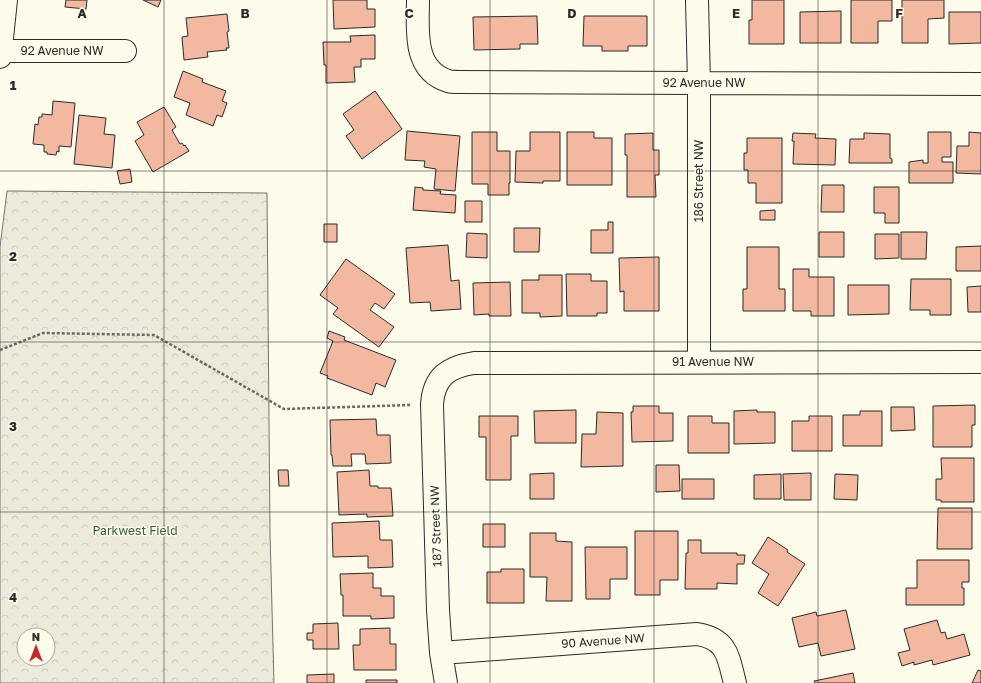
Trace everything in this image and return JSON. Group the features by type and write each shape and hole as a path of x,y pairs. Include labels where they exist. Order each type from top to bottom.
{"street":[{"path":"0,53 6,0"},
{"name":"92 Avenue NW","path":"418,0 418,42 420,53 430,70 448,81 981,84"},
{"name":"186 Street NW","path":"697,0 699,83 699,362"},
{"name":"92 Avenue NW","path":"0,53 125,51"},
{"name":"91 Avenue NW","path":"447,373 464,365 474,363 981,362"},
{"name":"187 Street NW","path":"446,683 441,653 438,602 432,404 435,386 447,373"},
{"name":"90 Avenue NW","path":"441,653 697,634 716,640 722,646 730,662 735,683"}],"path":[{"path":"0,350 43,333 154,335 284,409 432,404"}],"green space":[{"name":"Parkwest Field","path":"7,191 267,193 270,534 274,683 0,683 0,247"}],"building":[{"path":"66,0 87,0 86,9 65,7"},
{"path":"143,0 161,0 158,7"},
{"path":"333,0 367,0 367,9 375,9 375,27 334,29"},
{"path":"752,0 784,0 784,44 749,44 749,20 752,20"},
{"path":"851,0 892,0 892,21 878,21 878,43 851,43"},
{"path":"902,0 944,0 944,18 928,19 928,43 902,43"},
{"path":"841,11 841,43 800,43 800,12"},
{"path":"949,12 981,12 981,43 949,44"},
{"path":"227,14 229,48 226,48 227,50 207,52 208,57 184,60 182,37 188,36 186,18"},
{"path":"537,16 538,44 520,44 520,49 474,50 473,17"},
{"path":"584,16 647,16 647,46 628,46 628,51 602,51 602,46 583,46"},
{"path":"375,35 375,59 361,59 361,67 354,67 355,82 326,83 326,65 324,65 323,42 351,42 350,36"},
{"path":"183,71 203,79 202,82 226,91 222,101 227,103 222,117 217,115 213,126 186,115 190,103 174,97"},
{"path":"375,91 402,129 362,159 346,136 354,130 343,114"},
{"path":"53,101 75,103 71,147 59,146 59,152 57,151 56,155 47,154 47,152 44,152 44,145 33,144 35,124 38,125 39,117 42,117 42,114 52,115"},
{"path":"164,107 176,127 172,130 180,144 182,143 184,146 185,145 189,151 153,172 135,141 144,135 137,122"},
{"path":"79,115 106,118 104,134 115,135 112,168 74,164"},
{"path":"407,131 460,136 455,191 434,189 436,169 424,167 425,161 405,160"},
{"path":"472,132 497,132 497,151 510,151 509,195 488,195 488,184 472,184"},
{"path":"530,132 560,132 560,181 543,181 543,183 515,182 516,151 530,151"},
{"path":"567,132 594,132 594,138 612,138 612,185 567,185"},
{"path":"928,132 951,132 951,157 942,157 942,162 953,162 953,183 909,183 909,162 923,160 923,163 928,163"},
{"path":"969,132 981,133 981,174 956,173 957,146 969,146"},
{"path":"653,133 653,150 659,150 659,175 655,175 656,197 627,197 627,155 625,155 625,134"},
{"path":"793,133 816,134 815,138 836,139 835,165 793,164"},
{"path":"864,133 890,134 890,158 892,159 892,163 849,163 850,139 864,139"},
{"path":"747,138 782,138 782,203 756,203 756,183 748,183 748,170 744,170 744,153 747,153"},
{"path":"130,169 132,182 120,184 117,171"},
{"path":"822,185 844,185 844,212 821,212"},
{"path":"415,187 423,188 423,190 441,191 440,194 456,195 455,213 413,210"},
{"path":"874,187 899,187 899,223 885,223 885,213 874,213"},
{"path":"465,201 482,201 482,222 465,222"},
{"path":"775,210 775,220 760,220 760,211"},
{"path":"608,222 613,222 613,253 591,253 591,230 608,230"},
{"path":"324,224 337,224 337,242 324,242"},
{"path":"514,228 540,228 539,252 514,252"},
{"path":"819,232 844,232 844,257 819,257"},
{"path":"901,232 927,232 926,259 901,259"},
{"path":"467,233 487,234 487,258 466,257"},
{"path":"875,234 899,234 899,258 875,259"},
{"path":"448,245 451,281 459,280 461,309 431,311 430,302 410,303 406,248"},
{"path":"981,246 981,271 956,271 956,247"},
{"path":"747,247 779,247 779,289 785,289 785,311 743,311 743,289 747,289"},
{"path":"659,257 659,311 624,311 624,291 620,292 619,258"},
{"path":"346,259 395,294 384,309 375,303 370,310 394,327 379,347 333,314 338,308 320,295"},
{"path":"793,269 809,269 809,277 834,277 834,316 811,316 811,311 793,311"},
{"path":"566,274 591,274 591,281 607,281 607,313 597,313 597,316 567,316"},
{"path":"539,275 562,275 562,316 540,317 540,313 522,313 522,280 539,280"},
{"path":"911,279 951,279 951,315 930,315 930,310 910,310"},
{"path":"510,282 511,316 489,316 489,314 474,315 473,283"},
{"path":"848,285 889,285 889,314 848,315"},
{"path":"981,286 981,312 968,312 967,287"},
{"path":"329,331 345,337 344,340 396,360 385,387 376,383 372,395 327,378 328,376 320,373 333,341 327,338"},
{"path":"975,405 975,425 972,425 972,447 933,447 933,406"},
{"path":"633,406 659,406 659,413 673,413 673,441 632,442 631,412 633,412"},
{"path":"891,407 914,407 915,430 891,431"},
{"path":"576,410 576,443 535,443 534,411"},
{"path":"757,410 757,412 775,412 775,443 734,444 734,411"},
{"path":"860,411 882,411 882,446 843,446 843,415 860,415"},
{"path":"597,412 623,413 623,466 581,467 582,434 596,434"},
{"path":"479,416 518,416 518,436 511,436 511,480 486,480 486,437 479,437"},
{"path":"688,416 712,416 712,423 729,423 729,453 688,453"},
{"path":"809,416 832,416 832,451 792,451 792,421 809,421"},
{"path":"376,419 377,435 390,435 391,463 366,464 365,454 351,454 352,466 333,466 331,455 330,420"},
{"path":"941,458 974,458 974,502 941,502 941,500 936,500 936,479 942,479"},
{"path":"656,465 679,465 680,491 656,492"},
{"path":"278,470 288,470 289,486 279,486"},
{"path":"369,470 370,486 378,486 378,488 391,488 393,516 367,517 367,514 339,515 337,472"},
{"path":"554,473 554,499 530,499 530,474"},
{"path":"811,473 811,500 784,500 783,474"},
{"path":"781,474 781,499 754,499 754,475"},
{"path":"835,474 858,475 857,500 834,499"},
{"path":"682,479 714,479 714,499 682,499"},
{"path":"938,508 972,508 972,549 937,549"},
{"path":"379,521 380,540 392,540 393,567 368,568 368,556 333,557 332,523"},
{"path":"483,524 505,524 505,547 483,547"},
{"path":"635,531 678,531 678,580 660,580 660,595 635,595"},
{"path":"530,533 556,533 556,541 572,542 572,601 546,601 547,577 530,577"},
{"path":"768,537 788,550 787,552 805,564 778,606 758,593 769,574 752,563"},
{"path":"688,540 701,540 701,553 737,553 737,555 745,555 744,564 737,564 737,584 717,583 717,589 685,589 686,553 688,553"},
{"path":"585,547 627,547 627,579 610,579 610,599 586,599"},
{"path":"917,560 969,560 969,582 962,582 962,588 964,588 964,605 906,605 906,588 917,588"},
{"path":"501,569 524,569 524,603 487,603 487,572 501,572"},
{"path":"373,573 373,588 381,588 381,596 394,596 394,618 371,619 371,616 343,616 343,595 341,595 340,574"},
{"path":"846,610 855,649 821,656 818,643 799,647 792,618 816,612 817,616"},
{"path":"937,620 941,633 945,632 947,639 964,634 970,655 933,665 932,660 914,665 914,662 902,666 898,653 910,650 904,629"},
{"path":"338,623 339,649 313,649 313,640 307,640 307,633 313,633 313,624"},
{"path":"390,628 390,644 396,644 396,670 354,670 353,645 360,645 360,629"},
{"path":"978,670 981,671 981,683 972,683"},
{"path":"853,673 855,683 815,683 814,681"},
{"path":"334,674 334,683 307,683 307,675"},
{"path":"366,680 397,680 397,683 366,683"}]}
